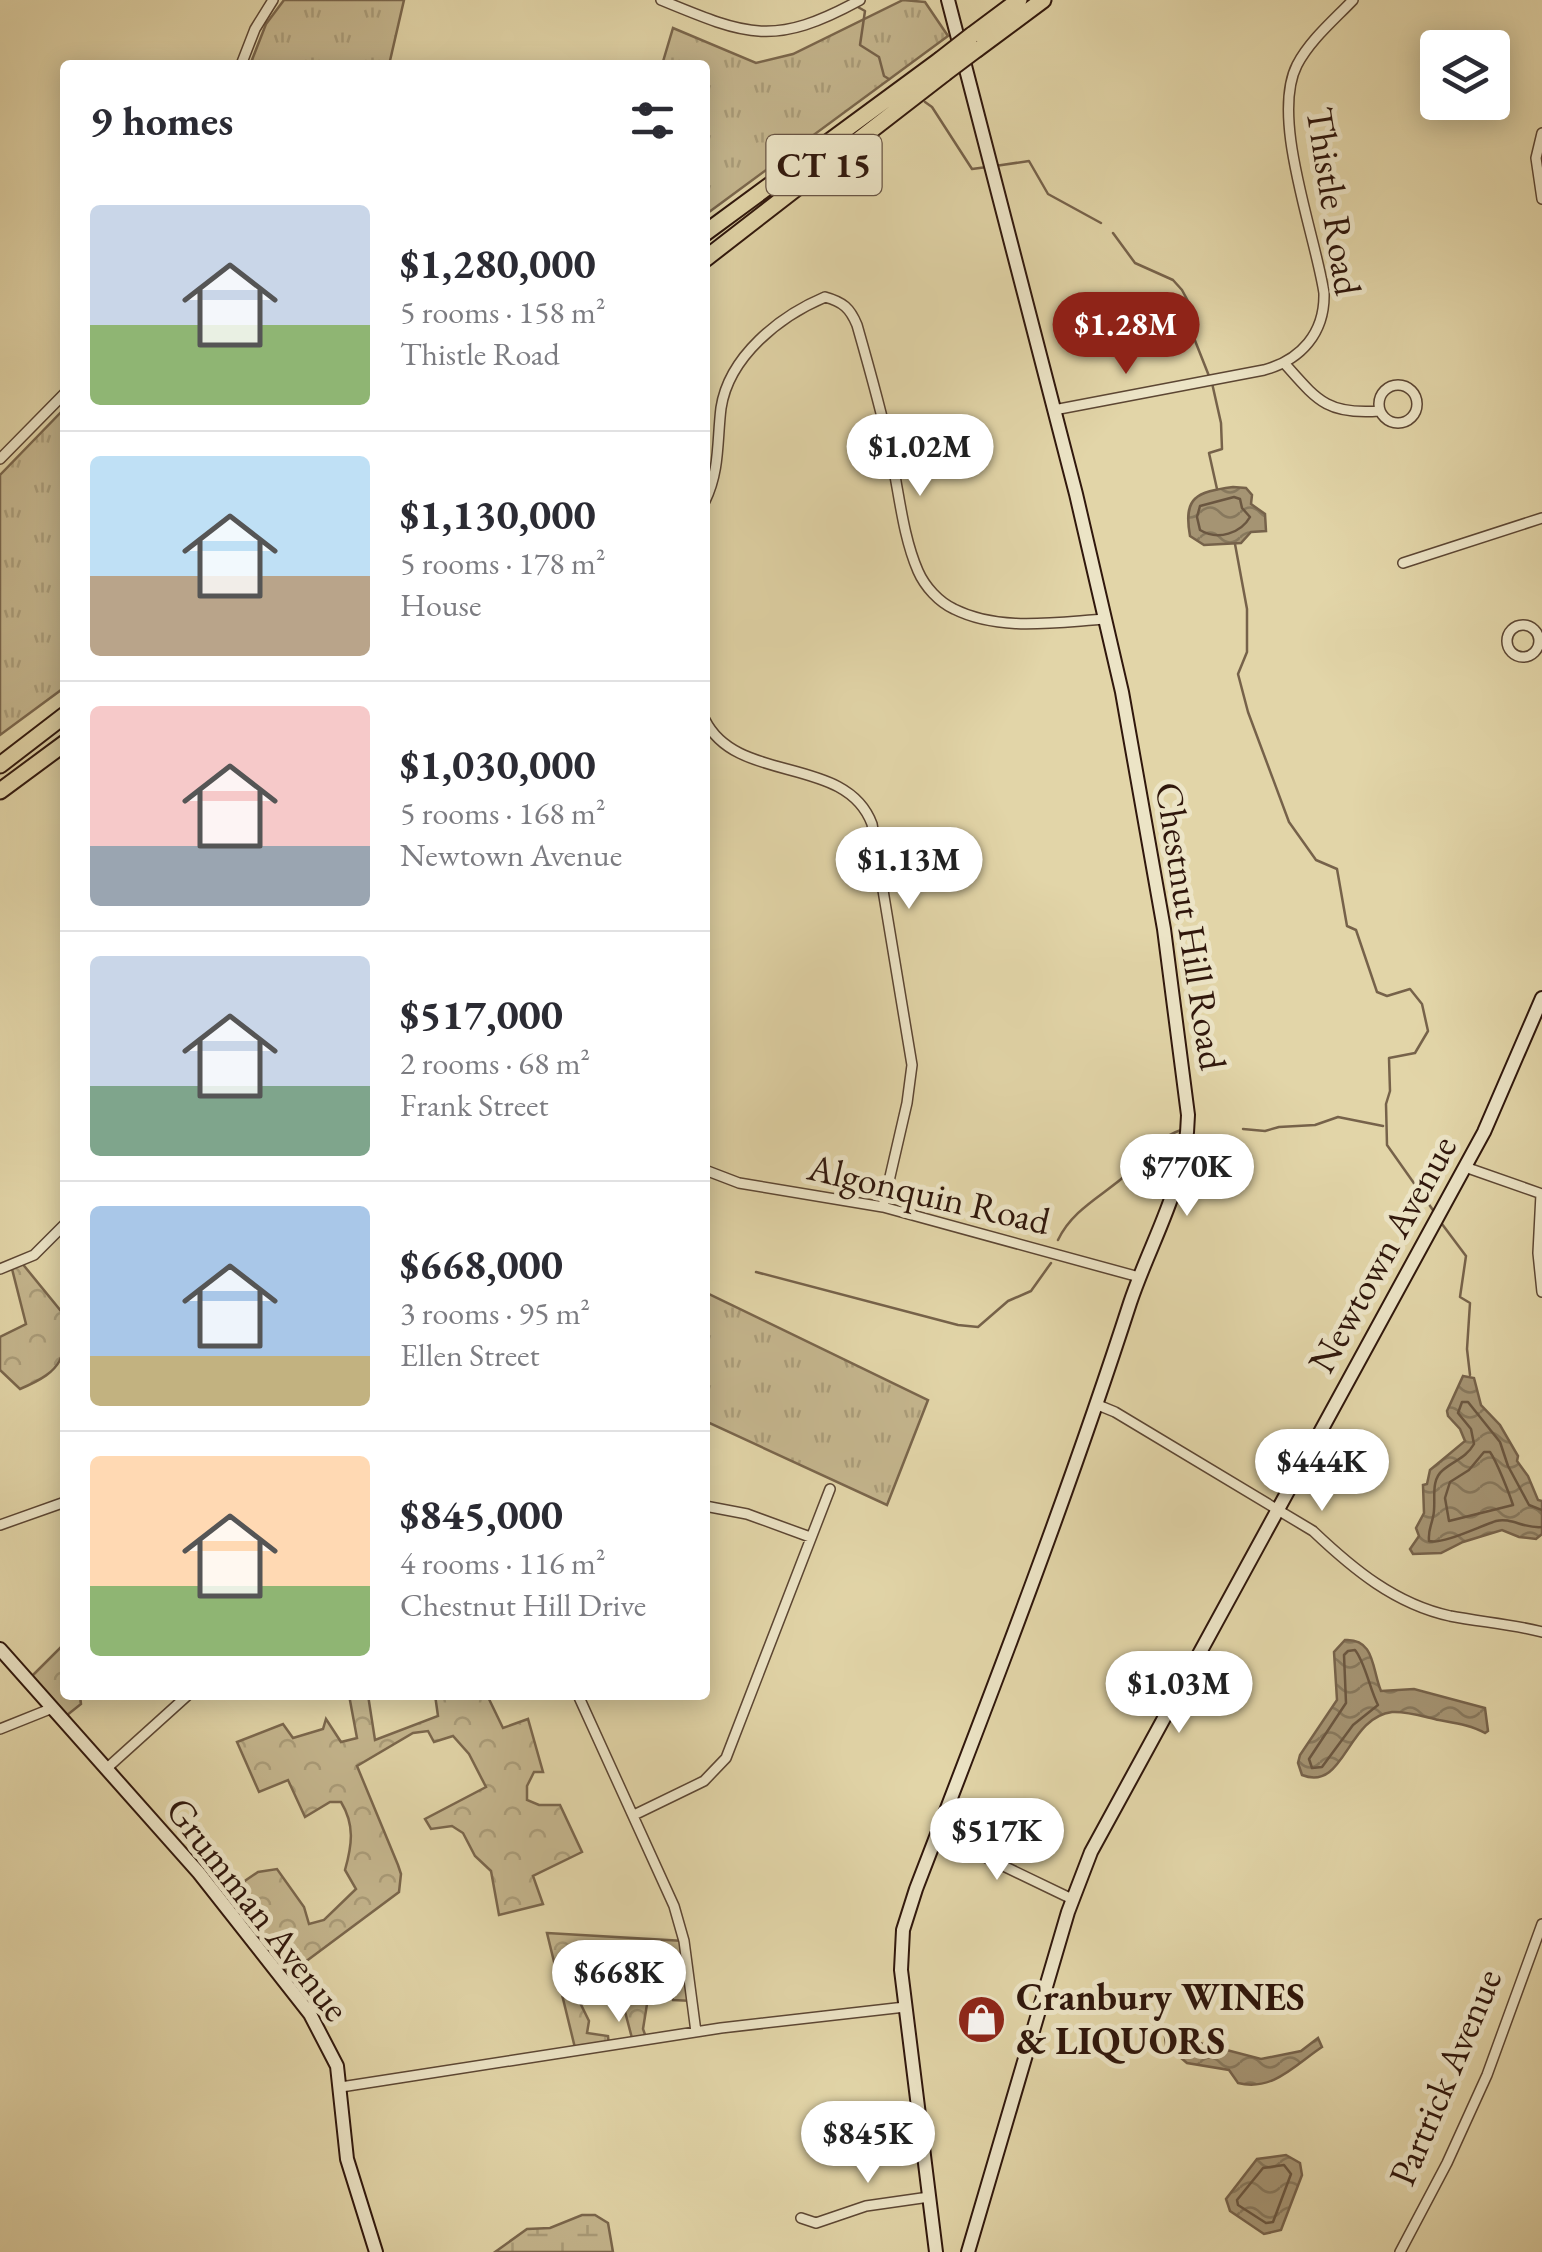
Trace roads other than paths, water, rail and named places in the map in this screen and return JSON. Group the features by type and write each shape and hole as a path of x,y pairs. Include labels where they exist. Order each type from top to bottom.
{"highway":[{"name":"CT 15","path":"975,42 1020,0"},
{"name":"CT 15","path":"710,254 942,67 1043,0"},
{"name":"CT 15","path":"710,229 942,67"},
{"path":"0,765 60,719"},
{"path":"0,791 60,747"}],"main road":[{"name":"Chestnut Hill Road","path":"936,2252 905,2007 903,1930 1044,1558 1140,1277 1180,1174 1187,1137 1187,1104 1162,916 1128,723 1054,410 948,6"},
{"name":"Newtown Avenue","path":"968,2252 1072,1899 1099,1837 1465,1167 1497,1106 1542,998"},
{"name":"Grumman Avenue","path":"0,1650 208,1882 310,2014 331,2052 341,2086 348,2160 376,2252"}],"street":[{"path":"244,60 254,29 273,0"},
{"path":"661,0 731,28 766,33 804,26 860,0"},
{"path":"939,0 948,6"},
{"name":"Thistle Road","path":"1286,364 1314,336 1324,302 1289,127 1288,90 1305,52 1353,0"},
{"path":"1542,134 1536,158 1542,199"},
{"path":"710,490 722,406 740,362 754,344 804,306 825,297 841,302 857,325 890,448 910,546 918,571 930,589 949,607 988,621 1106,619"},
{"path":"1054,410 1286,364 1321,402 1346,412 1379,411"},
{"path":"1394,385 1405,386 1414,393 1415,414 1407,422 1396,424 1379,411 1378,400 1384,390 1394,385"},
{"path":"0,459 60,398"},
{"path":"1403,563 1542,518"},
{"path":"710,728 716,738 756,759 839,786 856,797 868,814 882,868 912,1065 908,1103 884,1207"},
{"path":"1465,1167 1541,1194 1538,1254 1542,1292"},
{"name":"Algonquin Road","path":"710,1172 738,1183 884,1207 1140,1277"},
{"path":"0,1269 34,1255 60,1229"},
{"path":"1098,1405 1313,1532 1390,1594 1447,1615 1542,1632"},
{"path":"634,1815 704,1780 726,1758 830,1488"},
{"path":"0,1524 60,1504"},
{"path":"710,1507 748,1514 810,1538"},
{"path":"106,1769 182,1700"},
{"path":"580,1700 674,1906 684,1941 696,2032"},
{"path":"0,1730 50,1708"},
{"path":"937,1834 1072,1899"},
{"name":"Partrick Avenue","path":"1400,2252 1487,2075 1542,1924"},
{"path":"341,2086 696,2032 905,2007"},
{"path":"801,2218 816,2223 866,2206 929,2197"}],"water":[{"path":"1246,488 1252,495 1251,504 1265,514 1266,531 1251,532 1241,543 1204,545 1190,536 1189,513 1195,499 1210,491"},
{"path":"1463,1376 1474,1378 1481,1405 1500,1425 1538,1500 1542,1501 1542,1534 1536,1539 1502,1530 1441,1553 1413,1554 1410,1549 1419,1536 1416,1528 1424,1513 1423,1485 1427,1484 1430,1470 1465,1441 1447,1411"},
{"path":"1345,1640 1362,1644 1367,1650 1381,1691 1414,1689 1485,1708 1488,1731 1392,1712 1365,1727 1328,1773 1316,1777 1302,1775 1300,1755 1337,1700 1334,1652"},
{"path":"1165,2037 1261,2059 1301,2051 1318,2038 1322,2047 1283,2075 1251,2085 1238,2083 1229,2070 1187,2063 1166,2045"},
{"path":"1286,2155 1300,2163 1302,2175 1281,2230 1264,2234 1230,2211 1226,2199 1257,2159"}],"waterway":[{"path":"856,6 865,11 860,45 879,57 884,76 889,79"},
{"path":"925,102 972,169 987,167"},
{"path":"995,166 1029,161 1048,194 1101,223"},
{"path":"1113,233 1135,263 1173,280 1182,290 1189,303 1192,333 1209,376"},
{"path":"1212,383 1221,423 1222,449 1209,453 1217,489"},
{"path":"1235,544 1247,609 1247,652 1238,674 1289,822 1316,860 1337,869 1347,926 1356,930 1377,992 1387,996 1410,989 1422,1004 1428,1031 1415,1053 1389,1058 1387,1145 1435,1213"},
{"path":"1243,1129 1265,1131 1315,1125 1338,1117 1383,1126"},
{"path":"1058,1240 1079,1212 1158,1144 1181,1130"},
{"path":"1442,1224 1466,1256 1460,1297 1470,1303 1470,1375"},
{"path":"756,1272 978,1327 1008,1301 1031,1291 1051,1263"}],"place":[{"name":"Cranbury WINES & LIQUORS","path":"981,2019"}]}
